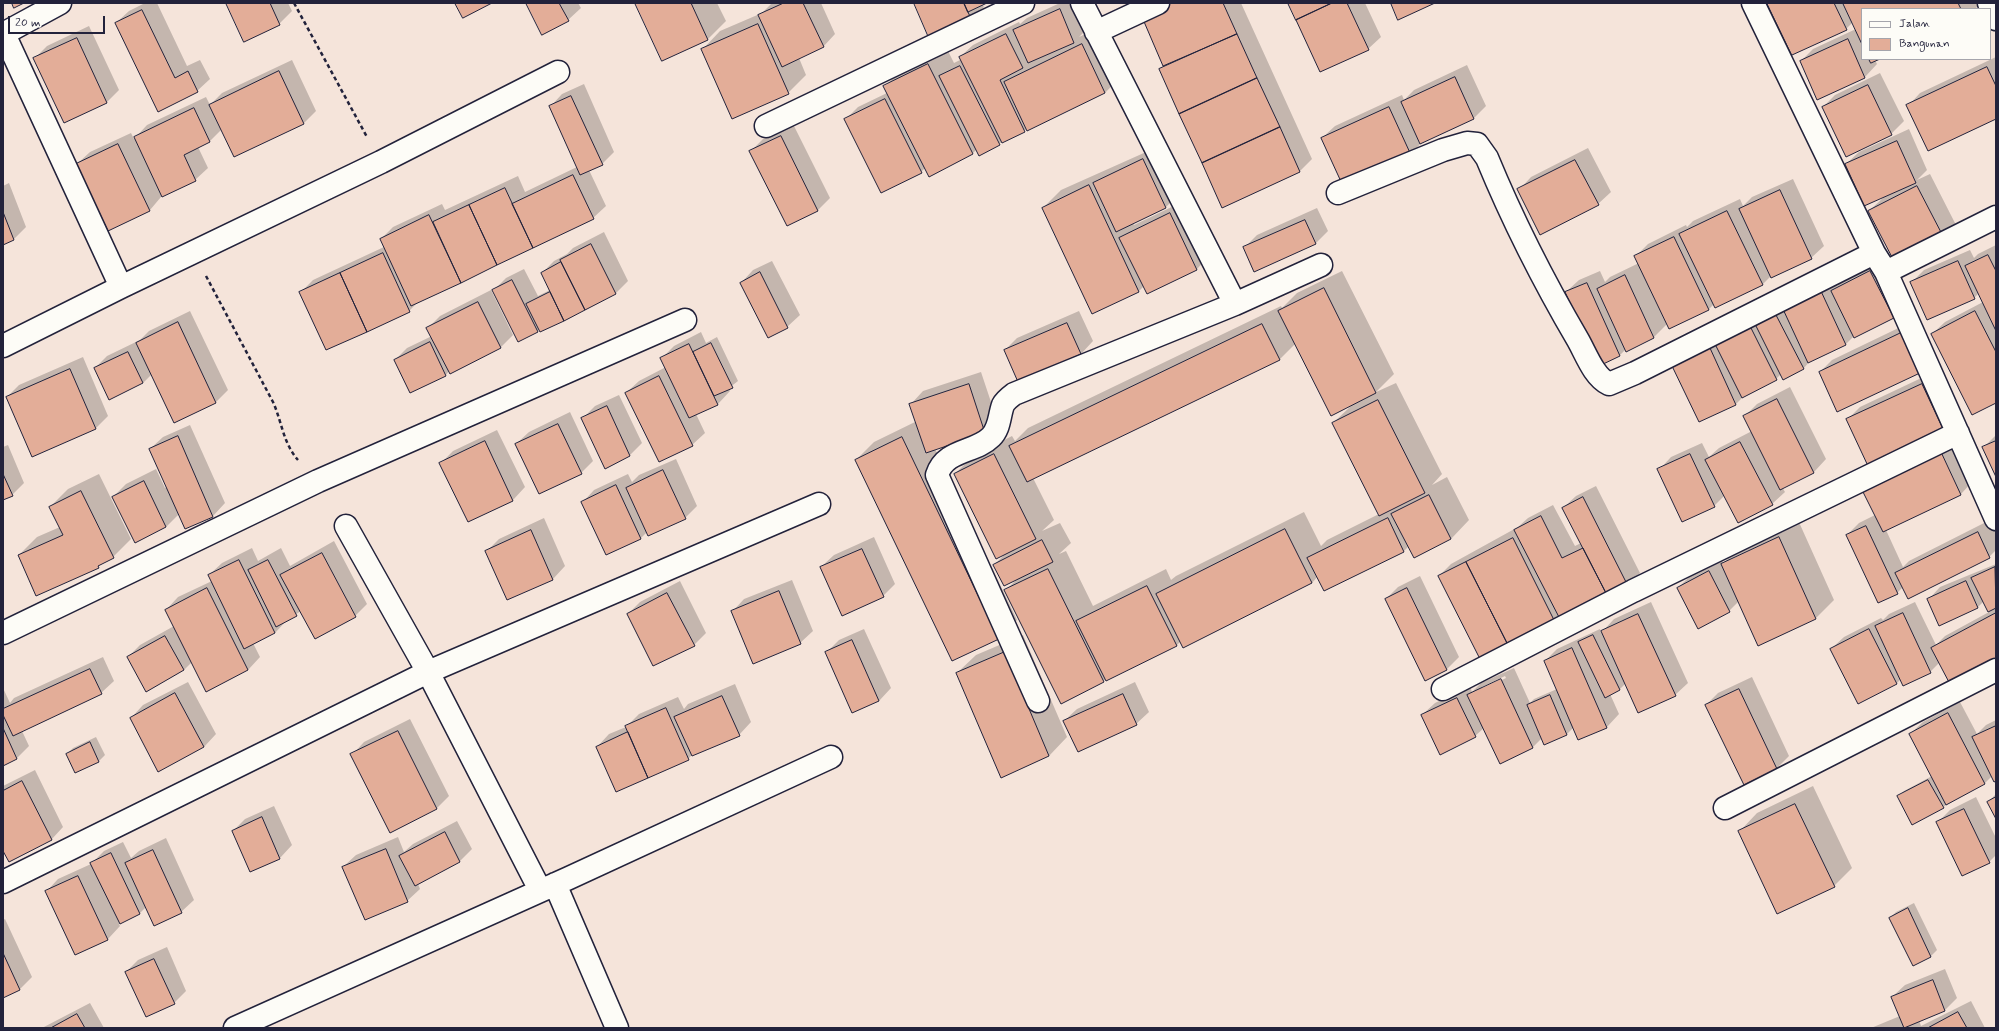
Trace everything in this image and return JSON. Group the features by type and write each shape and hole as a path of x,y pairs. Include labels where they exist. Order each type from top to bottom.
{"street":[{"path":"60,3 4,34 121,287"},
{"path":"766,126 1023,3"},
{"path":"1082,3 1235,304"},
{"path":"1096,32 1158,3"},
{"path":"1753,3 1874,253 1886,272 1996,519"},
{"path":"1989,3 1996,19"},
{"path":"3,346 121,287 381,162 558,72"},
{"path":"1338,193 1443,150 1467,143 1477,144 1487,158 1552,295 1594,368 1603,382 1609,384 1642,370 1874,253"},
{"path":"1886,272 1996,217"},
{"path":"1038,701 937,475 940,467 949,458 990,438 997,430 1003,404 1014,394 1235,304 1321,265"},
{"path":"3,633 318,481 685,320"},
{"path":"1443,689 1633,591 1958,433"},
{"path":"3,882 428,672 819,504"},
{"path":"346,526 547,887 617,1028"},
{"path":"1725,808 1996,670"},
{"path":"235,1028 831,757"}],"path":[{"path":"294,3 381,162"},
{"path":"194,252 274,402 290,451 307,471 318,481"}],"building":[{"path":"12,3 24,3 14,8"},
{"path":"226,3 270,3 280,25 244,42"},
{"path":"455,3 492,3 463,18"},
{"path":"526,3 559,3 569,21 542,35"},
{"path":"635,3 691,3 708,40 662,61"},
{"path":"784,3 803,3 824,47 782,67 758,15"},
{"path":"914,3 964,3 972,21 930,40"},
{"path":"964,3 987,3 968,12"},
{"path":"1172,3 1223,3 1237,34 1163,66 1142,17"},
{"path":"1288,3 1332,3 1296,20"},
{"path":"1332,3 1347,3 1369,50 1320,72 1296,20"},
{"path":"1391,3 1435,3 1398,20"},
{"path":"1767,3 1834,3 1847,30 1792,55"},
{"path":"1843,3 1958,3 1960,8 1861,8 1861,42"},
{"path":"1060,9 1074,43 1028,63 1013,30"},
{"path":"142,10 175,78 188,71 198,92 158,112 115,23"},
{"path":"758,24 789,94 732,119 701,49"},
{"path":"1006,34 1023,68 1000,80 1025,132 1002,143 959,57"},
{"path":"1237,34 1257,78 1179,114 1159,69"},
{"path":"77,38 107,103 64,123 33,58"},
{"path":"1848,39 1865,78 1817,100 1800,61"},
{"path":"1082,44 1105,93 1027,131 1004,82"},
{"path":"1870,60 1878,60 1871,63"},
{"path":"928,64 973,154 929,177 883,86"},
{"path":"960,66 1000,145 979,156 939,76"},
{"path":"1987,67 1996,86 1996,119 1928,151 1906,105"},
{"path":"279,71 304,124 234,157 209,105"},
{"path":"1455,77 1474,119 1420,144 1401,102"},
{"path":"1257,78 1280,127 1202,163 1179,114"},
{"path":"1868,85 1892,135 1846,157 1822,107"},
{"path":"571,96 603,165 580,175 549,106"},
{"path":"885,99 922,173 881,193 844,119"},
{"path":"1389,107 1411,155 1343,186 1321,138"},
{"path":"194,108 210,142 184,155 196,181 162,197 134,137"},
{"path":"1280,127 1300,172 1222,208 1202,163"},
{"path":"781,136 818,211 787,226 749,151"},
{"path":"1897,141 1916,183 1864,206 1845,164"},
{"path":"118,144 150,211 108,231 76,164"},
{"path":"1143,159 1166,208 1116,232 1093,183"},
{"path":"1575,160 1599,205 1540,235 1517,189"},
{"path":"573,175 594,219 533,248 512,204"},
{"path":"1089,185 1139,292 1092,314 1042,208"},
{"path":"1917,186 1944,238 1895,263 1868,211"},
{"path":"505,188 533,248 497,265 469,205"},
{"path":"1780,190 1812,259 1771,278 1739,209"},
{"path":"469,205 497,265 461,283 433,222"},
{"path":"1727,211 1763,285 1715,308 1679,234"},
{"path":"3,212 14,240 3,245"},
{"path":"1170,213 1197,270 1147,294 1119,238"},
{"path":"429,215 461,283 411,306 380,239"},
{"path":"1305,220 1316,244 1254,272 1243,247"},
{"path":"1674,237 1709,310 1669,329 1634,256"},
{"path":"591,244 616,294 585,310 560,260"},
{"path":"383,253 410,312 367,332 340,273"},
{"path":"1988,255 1996,271 1996,331 1965,266"},
{"path":"1958,261 1975,299 1927,320 1910,282"},
{"path":"561,262 585,310 564,321 541,273"},
{"path":"1870,271 1894,318 1854,338 1831,291"},
{"path":"760,272 788,328 768,338 740,283"},
{"path":"340,273 367,332 326,350 299,292"},
{"path":"1625,275 1654,338 1626,352 1597,289"},
{"path":"512,280 538,332 518,342 492,290"},
{"path":"1587,283 1620,356 1599,366 1565,292"},
{"path":"1324,288 1376,393 1331,416 1278,311"},
{"path":"1820,289 1846,345 1808,363 1782,307"},
{"path":"550,292 564,321 540,332 526,304"},
{"path":"478,302 501,348 450,374 426,328"},
{"path":"1975,311 1996,352 1996,403 1972,415 1931,334"},
{"path":"1776,315 1804,369 1783,380 1756,326"},
{"path":"178,322 216,403 174,423 136,343"},
{"path":"1067,323 1081,354 1018,382 1004,350"},
{"path":"1262,324 1280,360 1027,482 1009,446"},
{"path":"1749,324 1777,380 1742,398 1714,342"},
{"path":"1901,333 1920,373 1837,412 1819,372"},
{"path":"430,342 446,376 410,393 394,360"},
{"path":"711,343 733,388 714,396 693,352"},
{"path":"689,344 718,405 689,418 660,358"},
{"path":"1710,348 1736,405 1699,422 1672,366"},
{"path":"128,352 143,383 109,400 94,368"},
{"path":"70,369 96,429 32,457 6,397"},
{"path":"659,376 693,446 659,462 625,393"},
{"path":"969,384 985,433 926,453 909,404"},
{"path":"1922,384 1944,431 1868,466 1846,419"},
{"path":"1777,399 1814,473 1780,490 1743,416"},
{"path":"1378,400 1425,493 1379,516 1332,423"},
{"path":"607,406 630,456 605,469 581,418"},
{"path":"558,424 582,474 539,494 515,444"},
{"path":"178,436 213,517 185,529 149,449"},
{"path":"902,437 999,639 952,661 855,460"},
{"path":"485,441 513,501 468,522 439,463"},
{"path":"1996,441 1996,477 1982,447"},
{"path":"1740,442 1773,505 1738,523 1705,460"},
{"path":"1941,452 1961,495 1883,532 1862,490"},
{"path":"994,454 1036,539 996,559 954,474"},
{"path":"1690,454 1715,507 1682,522 1657,469"},
{"path":"663,470 686,519 648,536 626,488"},
{"path":"3,474 13,496 3,500"},
{"path":"144,481 166,527 135,543 112,497"},
{"path":"616,485 641,539 606,555 581,502"},
{"path":"81,491 114,558 98,566 99,568 36,596 18,555 63,535 49,507"},
{"path":"1429,495 1451,539 1414,558 1391,514"},
{"path":"1583,497 1628,586 1608,597 1562,508"},
{"path":"1541,516 1562,558 1583,548 1608,597 1561,621 1514,530"},
{"path":"1388,518 1404,552 1324,591 1307,558"},
{"path":"1866,526 1898,594 1878,603 1846,535"},
{"path":"1285,529 1312,583 1183,648 1156,594"},
{"path":"531,530 553,580 507,600 485,551"},
{"path":"1978,532 1990,558 1908,599 1895,573"},
{"path":"1779,537 1816,619 1758,646 1721,564"},
{"path":"1513,538 1556,624 1509,647 1466,562"},
{"path":"1042,540 1053,562 1004,586 993,565"},
{"path":"862,549 884,597 842,616 820,567"},
{"path":"322,553 356,617 315,639 280,575"},
{"path":"239,560 275,633 244,649 208,575"},
{"path":"268,560 297,616 276,627 248,570"},
{"path":"1466,562 1509,647 1481,661 1438,576"},
{"path":"1995,567 1996,608 1988,612 1971,578"},
{"path":"1048,569 1104,682 1061,704 1004,590"},
{"path":"1709,571 1730,612 1698,629 1677,588"},
{"path":"1966,581 1978,608 1939,626 1927,599"},
{"path":"1147,586 1177,646 1106,681 1076,621"},
{"path":"207,588 248,670 206,692 165,610"},
{"path":"1407,588 1447,670 1425,681 1385,599"},
{"path":"779,591 801,644 753,664 731,611"},
{"path":"667,593 695,646 653,666 627,614"},
{"path":"1903,613 1931,673 1903,686 1875,626"},
{"path":"1996,613 1996,662 1951,686 1931,648"},
{"path":"1638,614 1676,696 1638,713 1601,631"},
{"path":"1869,629 1897,684 1858,704 1830,649"},
{"path":"1593,635 1620,690 1605,698 1578,642"},
{"path":"165,636 184,670 146,692 127,657"},
{"path":"852,640 879,701 852,713 825,652"},
{"path":"1572,648 1607,728 1578,740 1544,661"},
{"path":"1005,652 1049,756 1001,778 956,673"},
{"path":"90,669 102,694 13,736 3,715 3,709"},
{"path":"1501,679 1533,748 1500,764 1467,695"},
{"path":"1739,689 1777,769 1744,785 1705,705"},
{"path":"175,693 204,747 158,772 130,718"},
{"path":"1123,694 1137,725 1078,752 1063,721"},
{"path":"1550,695 1567,735 1544,745 1527,705"},
{"path":"722,696 740,736 692,756 674,717"},
{"path":"1457,698 1476,737 1440,755 1421,715"},
{"path":"666,708 689,760 648,778 625,726"},
{"path":"1948,713 1985,784 1946,805 1909,734"},
{"path":"1996,726 1996,781 1994,782 1972,737"},
{"path":"3,728 17,759 3,766"},
{"path":"398,731 437,809 390,833 350,754"},
{"path":"628,732 648,778 616,792 596,747"},
{"path":"90,742 99,762 75,773 66,754"},
{"path":"1928,780 1944,808 1912,825 1897,796"},
{"path":"22,781 52,840 9,862 3,851 3,791"},
{"path":"1996,797 1996,819 1987,802"},
{"path":"1795,804 1835,887 1777,914 1738,831"},
{"path":"1964,809 1990,863 1962,876 1936,822"},
{"path":"262,817 280,859 250,872 232,831"},
{"path":"445,832 460,862 415,886 399,856"},
{"path":"386,849 408,902 365,920 342,867"},
{"path":"153,850 182,913 154,926 125,863"},
{"path":"111,853 140,914 120,924 90,863"},
{"path":"78,876 108,940 75,955 45,891"},
{"path":"1908,908 1931,957 1913,966 1889,918"},
{"path":"3,953 20,990 3,998"},
{"path":"154,959 175,1004 146,1017 125,972"},
{"path":"1933,980 1945,1011 1904,1028 1891,997"},
{"path":"1958,1012 1967,1028 1928,1028"},
{"path":"77,1014 85,1028 51,1028"}]}
